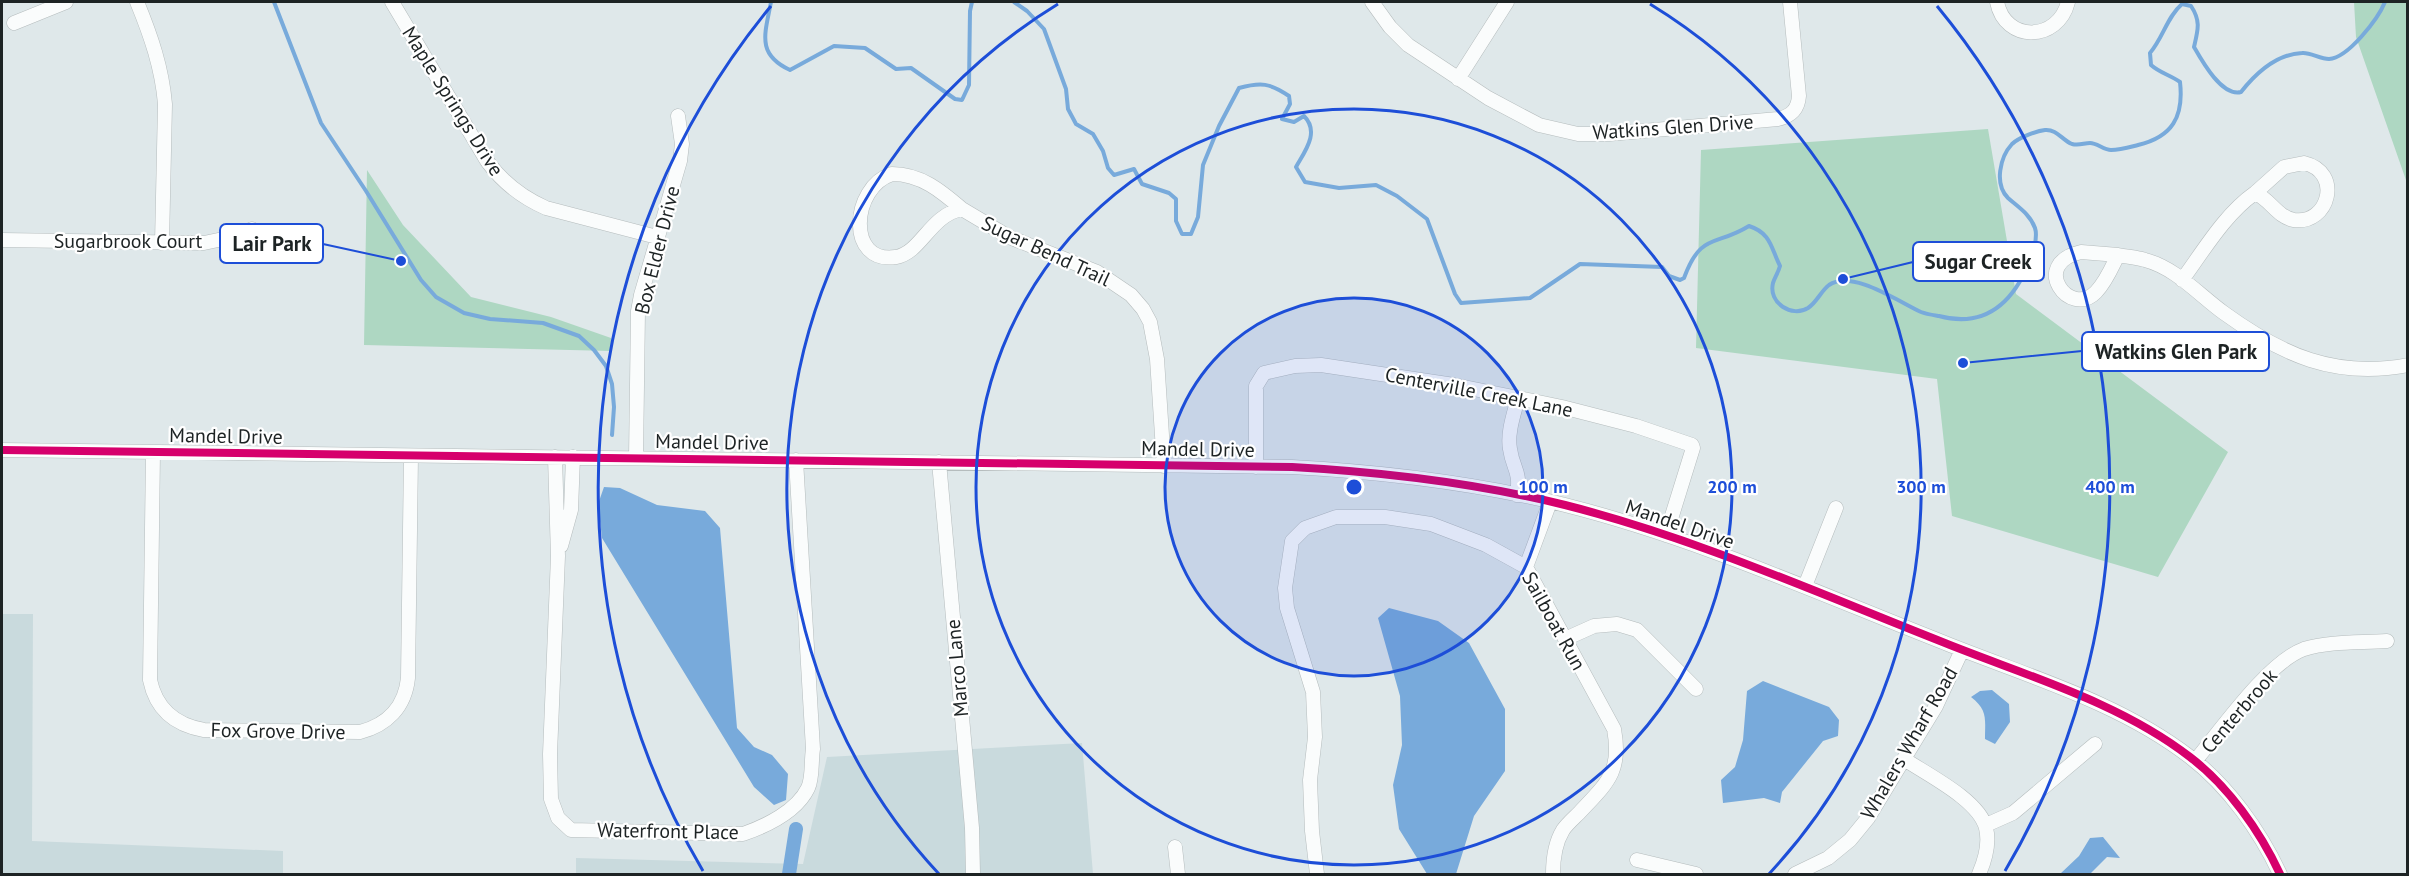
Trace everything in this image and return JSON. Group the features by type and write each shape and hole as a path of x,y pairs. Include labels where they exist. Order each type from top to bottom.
{"street":[{"path":"14,23 66,2"},
{"path":"137,2 159,60 163,82 165,104 162,243"},
{"name":"Maple Springs Drive","path":"392,2 487,161 506,183 524,197 546,208 657,237"},
{"name":"Watkins Glen Drive","path":"1372,2 1390,27 1408,45 1458,79 1520,117 1539,125 1578,134 1650,132 1788,117 1797,106 1799,96 1790,2"},
{"path":"1458,79 1507,2"},
{"path":"1997,2 1998,10 2009,25 2031,33 2050,29 2059,21 2068,2"},
{"name":"Box Elder Drive","path":"636,458 638,311 680,161 682,144 678,116"},
{"path":"2182,280 2226,221 2245,201 2284,167 2291,164 2311,165 2322,174 2328,188 2326,203 2308,218 2300,220 2286,218 2264,196 2255,194"},
{"name":"Sugar Bend Trail","path":"962,209 945,214 907,254 896,257 887,257 870,251 859,225 865,198 878,180 892,174 901,174 925,181 962,209 1010,237 1097,272 1131,295 1143,309 1153,334 1157,359 1164,466"},
{"name":"Sugarbrook Court","path":"2,240 162,243 220,241 252,229"},
{"path":"2118,255 2096,292 2090,297 2075,299 2066,295 2057,284 2057,270 2060,263 2072,254 2088,252 2118,255 2156,264 2182,280 2270,344 2295,356 2342,368 2372,369 2408,365"},
{"name":"Centerville Creek Lane","path":"1256,467 1256,386 1264,373 1295,366 1321,365 1454,385 1563,407 1636,426 1692,445 1694,448 1666,535"},
{"path":"1517,495 1518,472 1509,441 1518,398"},
{"name":"Mandel Drive","path":"2,450 1256,467 1372,473 1517,495 1666,535 1805,586 1962,651 2050,684 2130,719 2151,730 2195,761 2214,779 2263,842 2280,874"},
{"name":"Fox Grove Drive","path":"153,452 150,680 157,702 169,717 181,724 204,730 360,732 382,724 396,711 403,700 408,678 411,456"},
{"name":"Waterfront Place","path":"555,457 558,556 550,754 551,799 558,818 572,830 742,834 764,827 790,809 809,787 813,749 796,460"},
{"name":"Waterfront Place","path":"558,556 571,510 573,457"},
{"name":"Marco Lane","path":"939,462 972,828 972,874"},
{"path":"1526,567 1550,502"},
{"path":"1805,586 1836,508"},
{"name":"Sailboat Run","path":"1317,874 1311,831 1311,780 1315,737 1313,692 1287,608 1285,588 1292,541 1305,528 1336,517 1384,517 1431,524 1486,545 1526,567 1614,729 1618,750 1614,769 1603,788 1563,830 1553,855 1553,874"},
{"path":"1565,639 1594,626 1617,624 1637,630 1696,689"},
{"name":"Centerbrook","path":"2195,761 2266,676 2292,655 2320,646 2387,641"},
{"name":"Whalers Wharf Road","path":"1795,874 1828,858 1850,840 1883,795 1936,706 1962,651"},
{"path":"1986,825 2013,813 2095,744"},
{"path":"1904,759 1961,796 1986,825 1988,845 1980,874"},
{"path":"1175,847 1178,874"},
{"path":"1637,860 1696,874"}],"shaded area":[{"path":"2,614 33,614 32,841 283,851 283,874 2,874"},
{"path":"1082,743 1093,874 576,874 576,858 803,864 827,757"}],"green space":[{"path":"2354,2 2407,2 2407,183 2356,37"},
{"path":"1988,129 2016,294 2228,452 2158,577 1952,516 1937,379 1696,348 1701,150"},
{"path":"367,170 403,225 471,297 551,317 611,338 611,351 364,345"}],"water":[{"path":"604,487 620,488 657,505 705,511 720,528 737,728 754,747 772,755 788,774 786,800 774,805 754,787 602,538 598,504"},
{"path":"1389,608 1438,621 1469,643 1505,709 1505,771 1474,816 1456,874 1427,874 1399,829 1393,785 1402,745 1400,696 1378,618"},
{"path":"1763,681 1829,707 1839,720 1838,736 1823,741 1782,792 1780,803 1764,798 1723,803 1721,780 1735,767 1743,740 1747,691"},
{"path":"1992,690 2009,704 2010,722 1995,744 1985,739 1983,711 1971,697 1980,691"},
{"path":"2103,837 2120,858 2107,857 2090,874 2060,874 2079,856 2090,838"}],"waterway":[{"path":"274,2 321,123 421,280 436,297 464,313 490,319 543,323 579,336 606,366 612,384 614,407 612,435"},
{"path":"771,2 765,33 767,50 779,64 790,70 834,46 865,48 896,69 911,68 955,99 962,100 969,85 972,2"},
{"path":"1014,2 1027,11 1044,29 1066,89 1068,109 1076,124 1093,134 1103,151 1108,168 1114,175 1134,169 1142,184 1169,193 1176,199 1176,221 1182,234 1191,234 1198,217 1203,165 1219,126 1239,88 1265,85 1276,88 1289,96 1290,104 1282,119 1294,122 1304,116 1309,122 1311,128 1309,142 1296,167 1305,182 1339,188 1376,185 1397,196 1427,219 1455,294 1461,303 1530,298 1580,264 1662,267 1669,276 1680,280 1684,278 1690,263 1703,247 1749,226 1762,233 1772,247 1780,266 1772,290 1778,302 1789,310 1802,311 1814,303 1829,285 1839,281 1850,281 1875,289 1921,312 1955,319 1970,319 1983,315 2005,301 2022,278 2035,246 2036,236 2033,223 2008,198 2001,185 2002,163 2012,144 2032,133 2049,130 2072,144 2093,143 2108,150 2118,150 2159,137 2173,124 2180,105 2180,82 2151,65 2150,53 2172,15 2182,4 2191,6 2196,16 2197,31 2194,47 2207,69 2227,89 2241,92 2267,66 2284,57 2305,53 2326,59 2337,57 2362,36 2385,2"},
{"path":"789,874 796,829"}],"cycle path":[{"path":"2,450 1292,467 1395,475 1498,490 1614,518 1710,550 2103,705 2162,738 2190,757 2217,781 2253,826 2280,874"}],"place":[{"name":"Lair Park","path":"401,261"},
{"name":"Sugar Creek","path":"1843,279"},
{"name":"Watkins Glen Park","path":"1963,363"}]}
